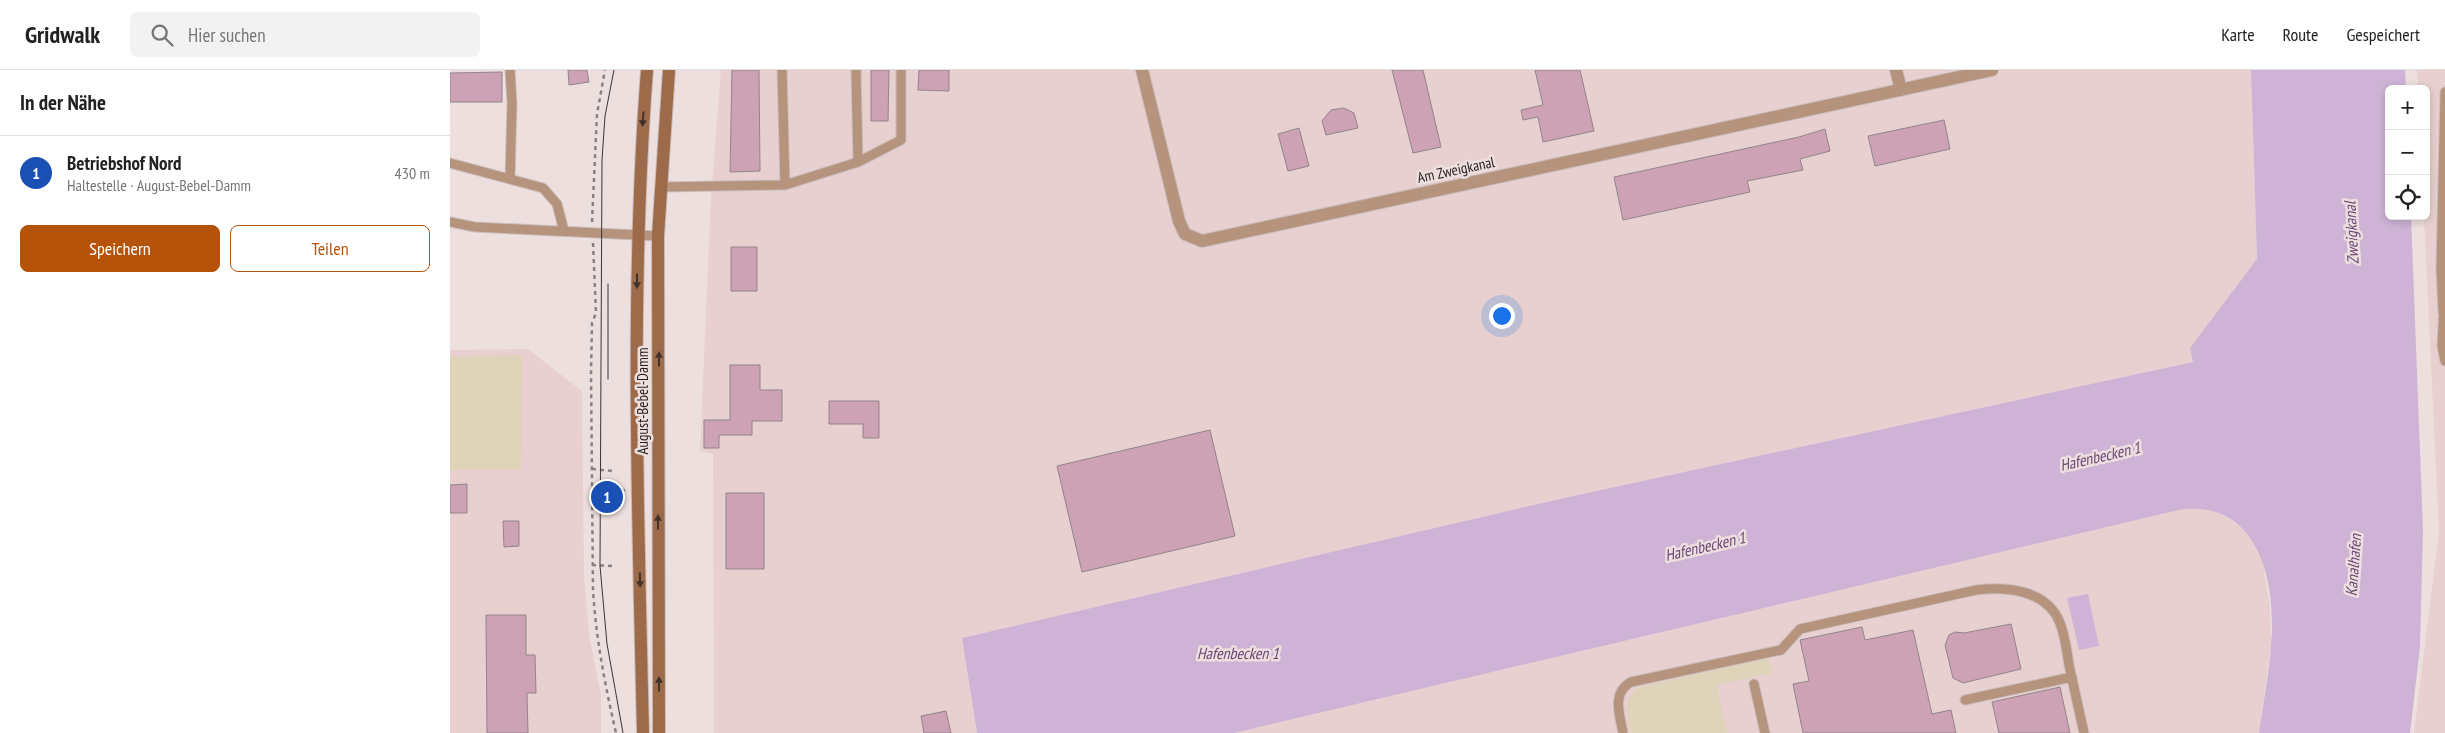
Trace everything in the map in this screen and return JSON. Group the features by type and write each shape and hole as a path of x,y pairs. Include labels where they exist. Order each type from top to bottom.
{"main road":[{"name":"August-Bebel-Damm","path":"643,733 638,490 638,236 639,167 647,70"},
{"name":"August-Bebel-Damm","path":"659,733 658,236 669,70"}],"street":[{"name":"Am Zweigkanal","path":"1142,70 1179,221 1185,234 1202,241 1992,70"},
{"path":"1896,70 1901,90"}],"lane":[{"path":"510,70 512,103 510,178"},
{"path":"782,70 785,185"},
{"path":"856,70 858,162"},
{"path":"661,187 785,185 858,162 901,140 901,70"},
{"path":"2445,92 2441,268 2444,307 2442,354 2445,361"},
{"path":"450,163 538,185 548,190 557,204 564,231"},
{"path":"450,222 475,227 658,236"},
{"path":"1623,733 1618,709 1619,697 1622,689 1632,682 1781,650 1800,629 1982,589 2026,593 2048,604 2055,613 2062,628 2084,733"},
{"path":"1965,700 2072,677"},
{"path":"1754,684 1765,733"}],"path":[{"path":"592,219 597,114 605,70"},
{"path":"593,251 596,312 592,323 591,372 592,565 595,626 601,669 616,733"},
{"path":"592,469 613,472"},
{"path":"592,565 612,566"}],"shaded area":[{"path":"721,70 2251,70 2257,259 2190,348 2193,362 1564,498 962,638 977,733 714,733 713,454 700,451 711,198"},
{"path":"2417,70 2445,70 2445,733 2414,733 2439,532 2424,220 2430,220 2430,85 2418,85"},
{"path":"528,349 582,391 584,576 589,634 601,695 601,733 450,733 450,350"},
{"path":"522,355 521,469 450,470 450,357"},
{"path":"2205,508 2222,514 2245,530 2257,546 2263,564 2270,607 2271,644 2259,733 1234,733 2179,510"},
{"path":"1769,658 1773,673 1717,685 1727,733 1631,733 1627,714 1628,702 1634,692 1640,687"}],"water":[{"name":"Hafenbecken 1","path":"2251,70 2405,70 2406,85 2385,85 2385,220 2411,220 2423,530 2420,647 2410,733 2259,733 2271,645 2272,621 2266,572 2257,550 2245,531 2228,517 2206,510 2179,510 1234,733 977,733 962,638 1564,498 2193,362 2190,348 2257,259"},
{"path":"2088,594 2099,646 2079,650 2067,598"}],"building":[{"path":"568,70 587,70 589,82 569,85"},
{"path":"732,70 759,70 760,171 730,172"},
{"path":"871,70 889,70 888,121 871,121"},
{"path":"919,70 949,70 949,91 918,90"},
{"path":"1392,70 1423,70 1441,147 1413,153"},
{"path":"1535,70 1580,70 1594,131 1543,142 1538,117 1523,120 1521,110 1543,105"},
{"path":"502,72 502,102 450,102 450,73"},
{"path":"1344,108 1354,113 1358,128 1326,135 1322,121 1331,110"},
{"path":"1944,120 1950,149 1875,166 1868,136"},
{"path":"1299,128 1309,166 1288,171 1278,134"},
{"path":"1825,129 1830,151 1800,159 1803,170 1747,181 1750,192 1623,220 1614,177 1799,137"},
{"path":"731,247 757,247 757,291 731,291"},
{"path":"730,365 760,365 760,390 782,390 782,421 752,421 752,435 719,435 719,448 704,448 704,420 730,420"},
{"path":"829,401 879,401 879,438 863,438 863,424 829,424"},
{"path":"1210,430 1235,536 1082,572 1057,466"},
{"path":"467,484 467,513 450,513 450,485"},
{"path":"726,493 764,493 764,569 726,569"},
{"path":"503,521 519,521 519,546 504,547"},
{"path":"486,615 526,615 526,655 535,655 536,693 527,693 528,733 487,733"},
{"path":"2011,624 2021,669 1963,683 1953,678 1945,645 1949,635 1955,632 1964,633"},
{"path":"1862,627 1865,640 1913,630 1932,714 1951,710 1956,733 1803,733 1793,684 1809,681 1800,640"},
{"path":"2060,687 2070,733 1999,733 1992,702"},
{"path":"946,711 951,733 924,733 921,716"}],"tram line":[{"path":"614,70 605,116 602,160 600,566 607,644 623,733"},
{"path":"608,284 608,379"}],"place":[{"name":"Betriebshof Nord","path":"607,497"}],"water label":[{"name":"Zweigkanal","path":"2351,233"},
{"name":"Kanalhafen","path":"2353,565"}]}
